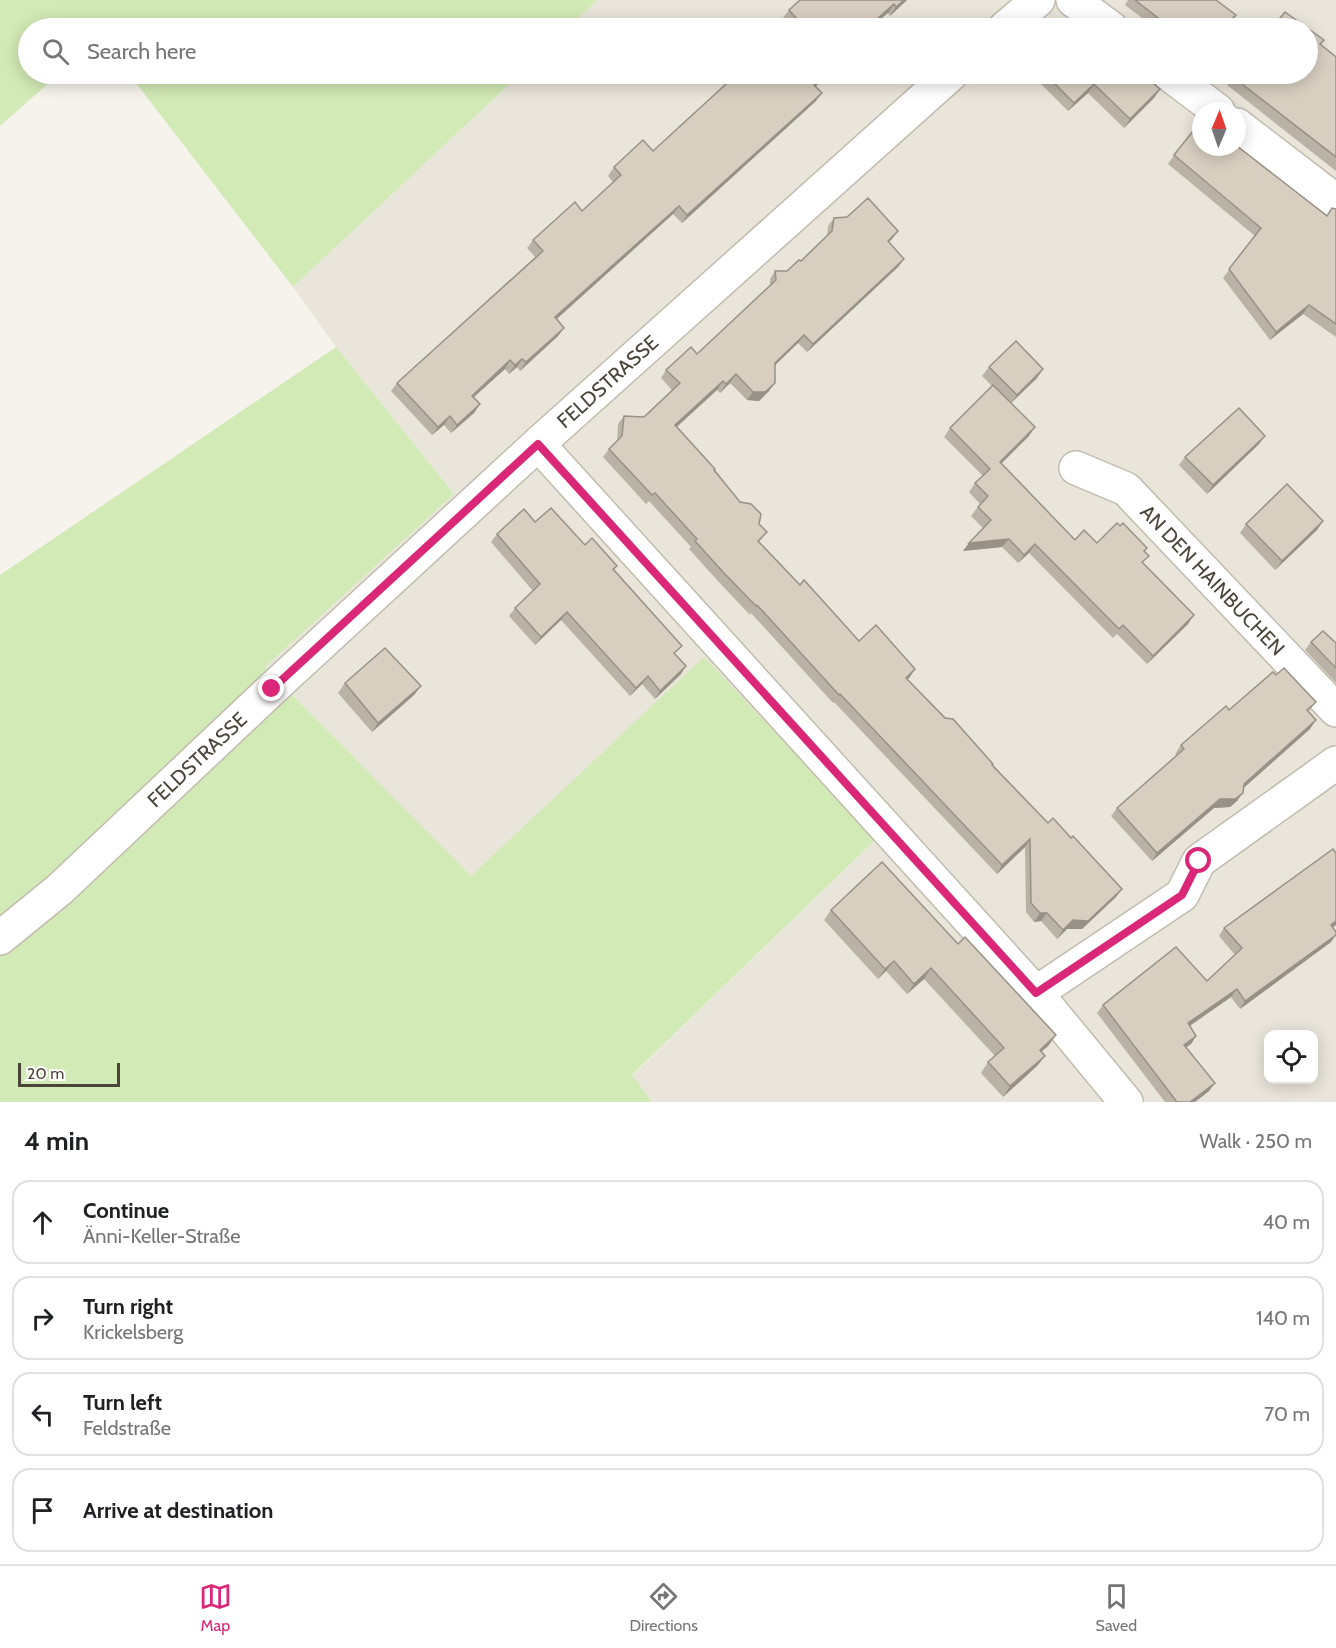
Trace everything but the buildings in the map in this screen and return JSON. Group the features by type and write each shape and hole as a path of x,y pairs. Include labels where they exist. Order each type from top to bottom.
{"street":[{"path":"1017,18 1038,0"},
{"path":"1073,0 1097,18"},
{"name":"FELDSTRASSE","path":"0,938 60,889 538,444 940,84"},
{"path":"1182,84 1206,102"},
{"path":"1246,132 1336,201"},
{"path":"538,444 1036,993 1126,1102"},
{"name":"AN DEN HAINBUCHEN","path":"1076,468 1126,489 1336,710"},
{"path":"1036,993 1182,895 1199,861 1336,763"}],"shaded area":[{"path":"598,0 1336,0 1336,1102 652,1102 632,1076 876,839 704,658 471,876 265,667 454,494 336,347 293,287 509,84 1318,84 1318,18 578,18"}],"green space":[{"path":"0,0 598,0 578,18 18,18 18,84 48,84 0,126"},
{"path":"137,84 509,84 293,287"},
{"path":"336,347 454,494 265,667 471,876 704,657 876,839 632,1075 652,1102 0,1102 0,575"}],"route":[{"path":"272,689 538,444 1036,993 1182,895 1199,861"}]}
